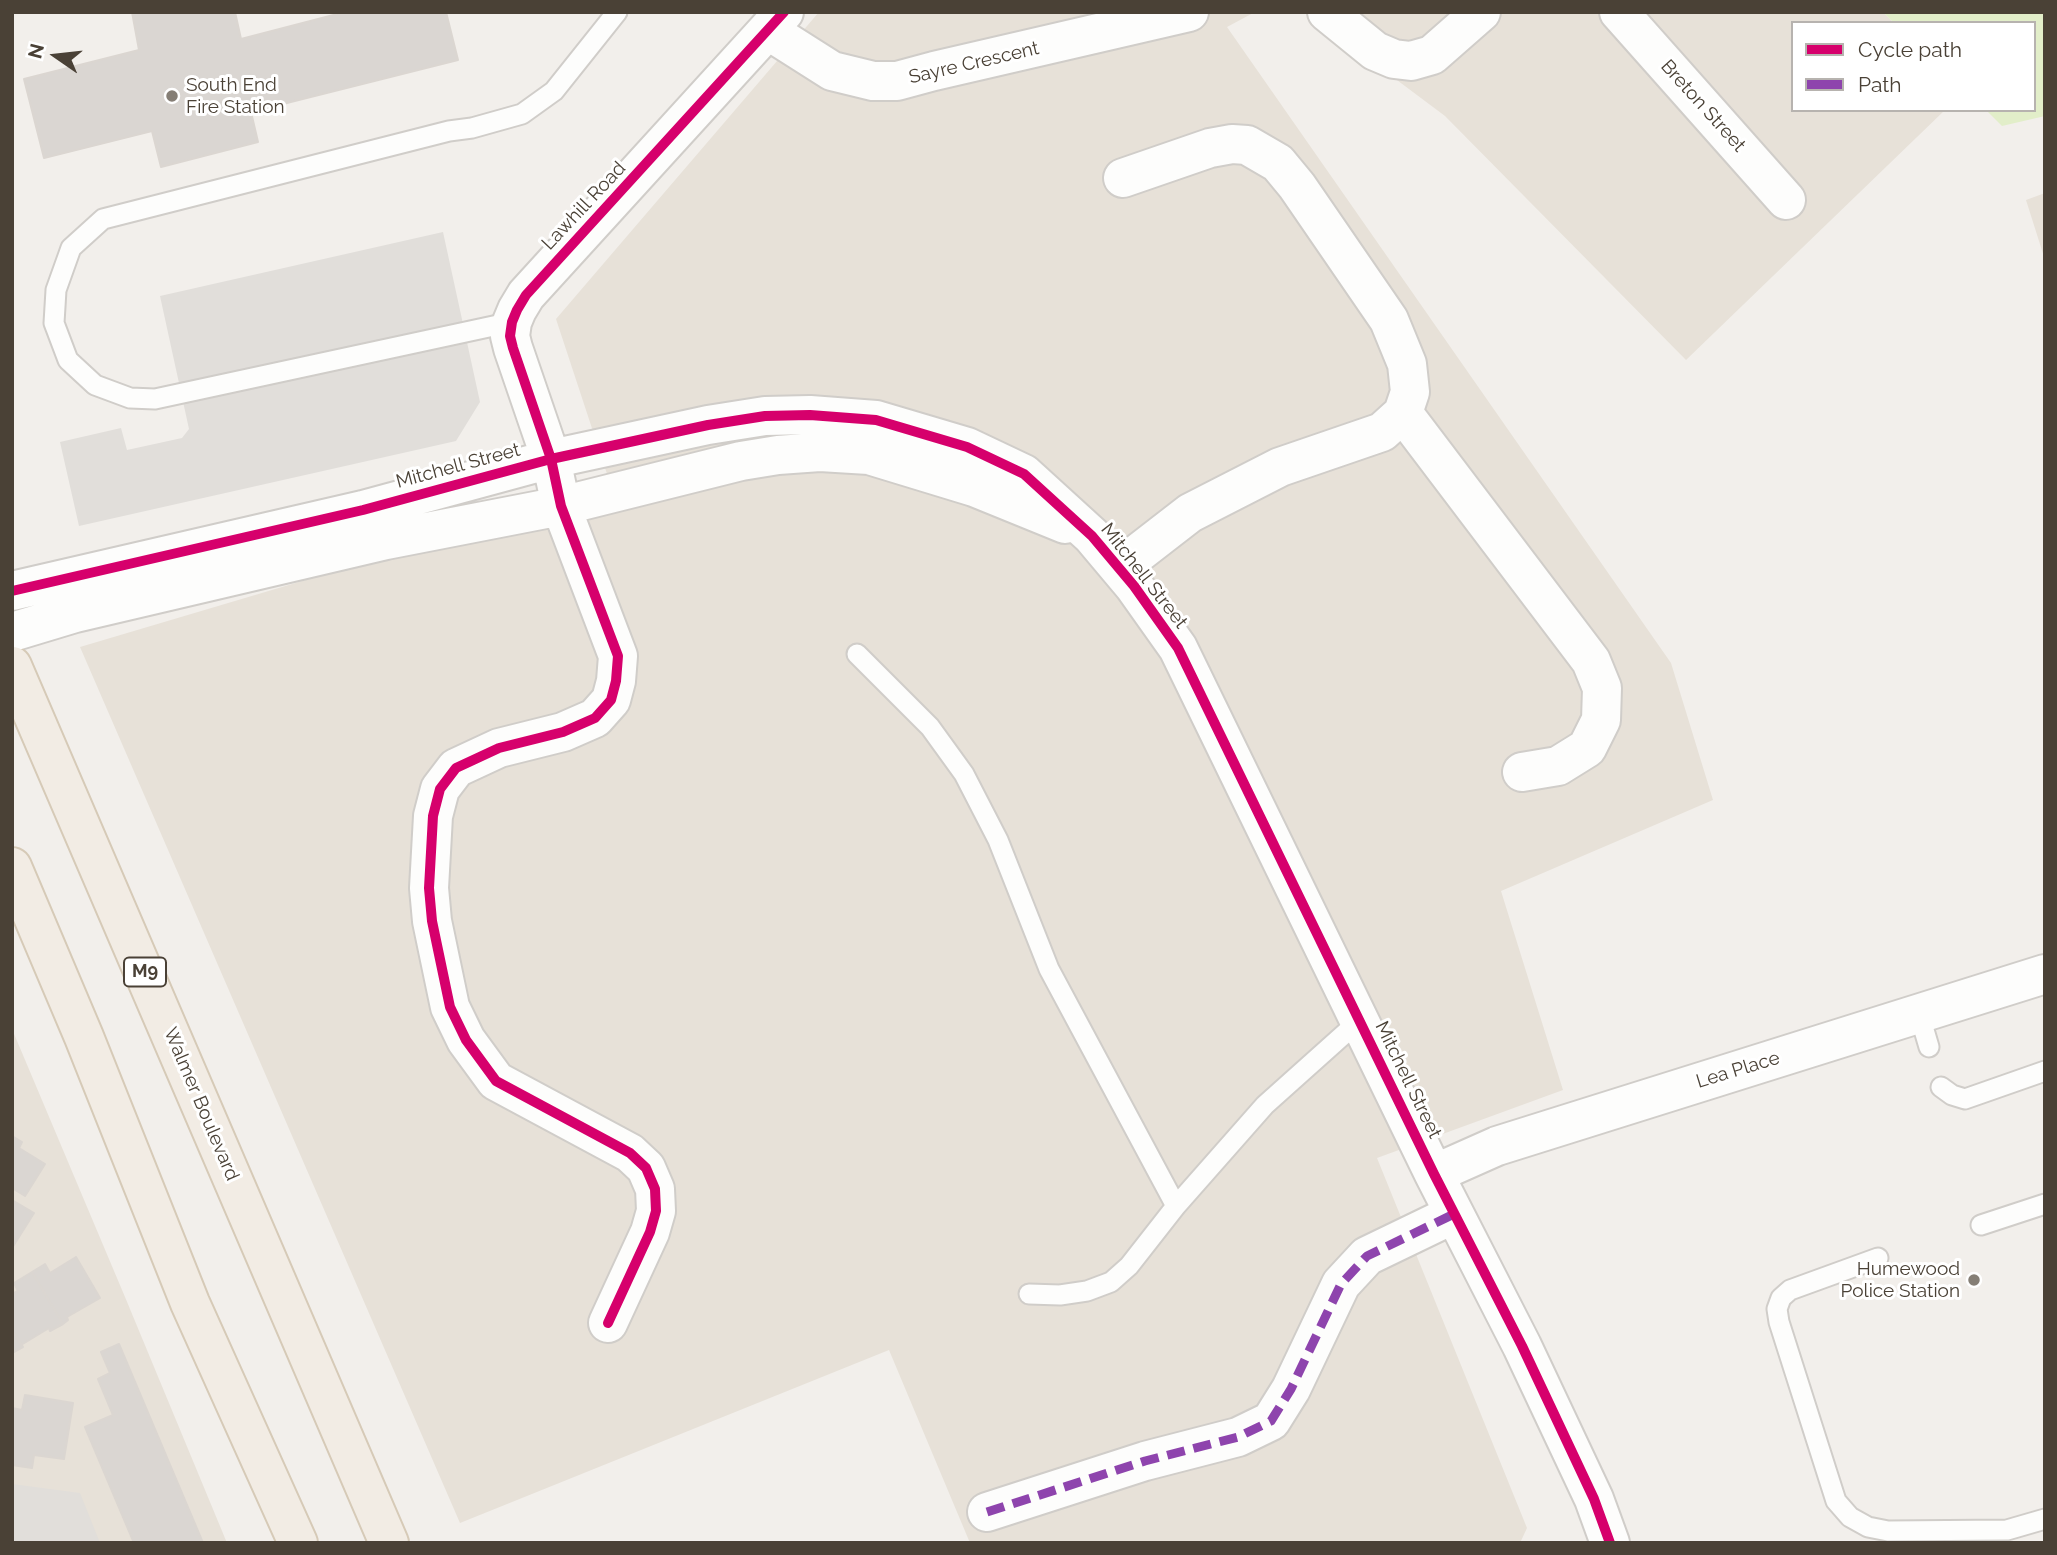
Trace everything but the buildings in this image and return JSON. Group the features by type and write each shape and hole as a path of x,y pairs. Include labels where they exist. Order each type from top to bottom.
{"main road":[{"name":"Walmer Boulevard","path":"12,666 389,1543"},
{"path":"12,867 84,1037 190,1303 298,1543"}],"street":[{"name":"Sayre Crescent","path":"776,22 832,71 873,82 897,81 1189,12"},
{"path":"1327,12 1375,51 1394,59 1410,61 1432,55 1481,12"},
{"name":"Breton Street","path":"1619,12 1786,200"},
{"name":"Lawhill Road","path":"512,322 526,295 776,22"},
{"path":"1119,568 1190,513 1280,467 1382,432 1403,413 1410,392 1407,364 1389,320 1297,186 1278,163 1247,145 1232,144 1210,148 1123,178"},
{"path":"512,322 510,336 513,348 551,459 561,506 618,656 616,681 611,700 595,718 563,732 499,748 456,768 440,789 432,816 429,888 432,921 450,1007 466,1040 496,1081 630,1153 646,1168 655,1189 656,1211 650,1232 608,1323"},
{"path":"1403,413 1591,662 1602,688 1601,720 1587,748 1558,766 1522,772"},
{"name":"Mitchell Street","path":"12,591 350,513 551,459 709,425 765,416 810,415 876,420 967,447 1024,474 1092,536 1134,586 1178,648 1434,1174 1522,1346 1594,1499 1610,1543"},
{"name":"Mitchell Street","path":"12,632 75,613 386,540 561,506 741,461 778,455 820,452 869,455 974,487 1092,536"},
{"name":"Lea Place","path":"1434,1174 1497,1146 1924,1030 2045,974"},
{"path":"987,1512 1145,1461 1238,1437 1271,1421 1291,1389 1341,1284 1367,1256 1454,1214"}],"lane":[{"path":"512,322 155,398 130,398 95,385 68,360 54,323 56,290 71,248 103,219 522,114 554,91 617,12"},
{"path":"857,654 930,727 964,774 998,840 1049,969 1176,1206"},
{"path":"1029,1294 1060,1295 1087,1291 1111,1282 1129,1266 1176,1206 1265,1105 1360,1020"},
{"path":"1941,1087 1952,1095 1965,1099 2045,1072"},
{"path":"1981,1225 2045,1203"},
{"path":"1878,1258 1790,1290 1781,1298 1777,1309 1836,1501 1850,1517 1868,1527 1888,1531 2007,1530 2045,1519"}],"shaded area":[{"path":"819,12 1255,12 1227,27 1671,663 1713,800 1501,891 1563,1090 1377,1158 1527,1528 1520,1543 970,1543 889,1350 460,1523 80,647 612,489 556,319"},
{"path":"1306,12 1883,12 1892,21 1791,21 1791,112 1943,112 1686,360 1445,116"},
{"path":"2045,193 2045,260 2026,200"},
{"path":"443,232 480,402 456,441 79,526 60,442 121,428 127,450 182,438 189,429 160,296"},
{"path":"12,1029 125,1297 227,1543 12,1543"},
{"path":"12,1484 80,1493 100,1543 12,1543"}],"green space":[{"path":"1883,12 2045,12 2045,116 2002,126 1988,112 2036,112 2036,21 1892,21"}],"marked path":[{"path":"987,1512 1145,1461 1238,1437 1271,1421 1291,1389 1341,1284 1367,1256 1454,1214"}],"cycle path":[{"path":"608,1323 650,1232 656,1211 655,1189 646,1168 630,1153 496,1081 466,1040 450,1007 432,921 429,888 433,816 440,789 456,768 499,748 563,732 595,718 611,700 616,681 618,656 561,506 551,459 513,348 510,336 517,310 526,295 784,12"},
{"path":"12,591 363,510 551,459 708,425 765,416 810,415 876,420 967,447 1024,474 1092,536 1134,586 1178,648 1434,1174 1522,1346 1594,1499 1610,1543"}],"place":[{"name":"South End Fire Station","path":"172,96"},
{"name":"Humewood Police Station","path":"1974,1280"}]}
